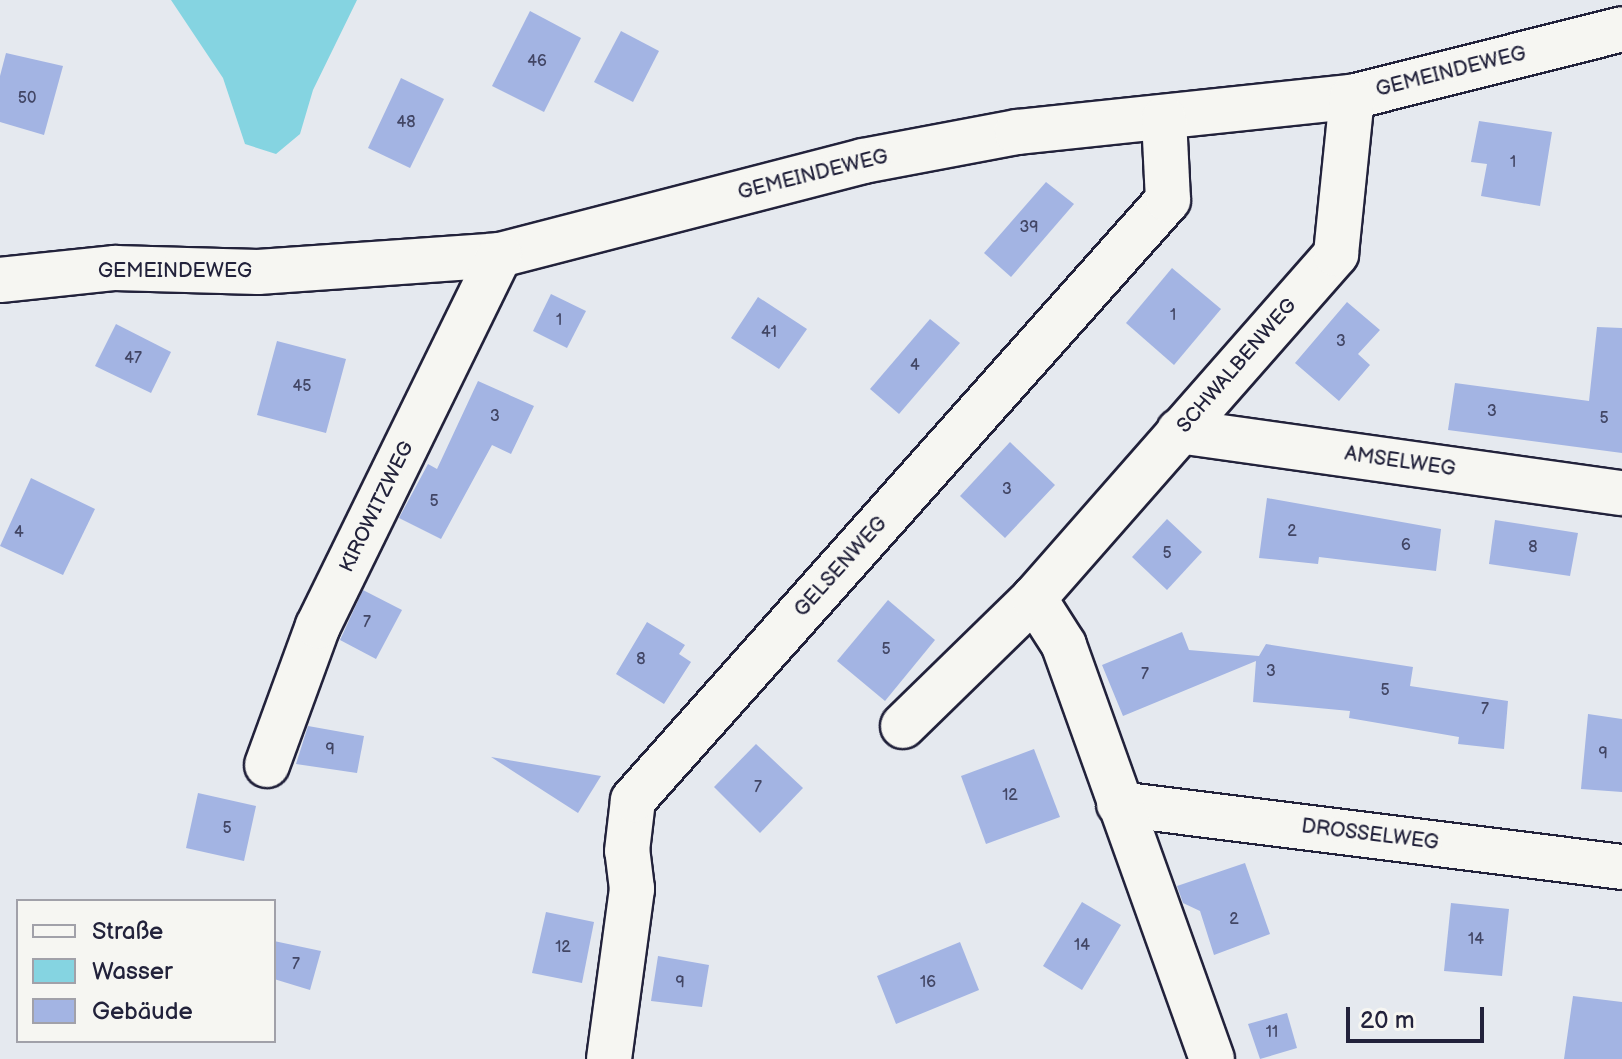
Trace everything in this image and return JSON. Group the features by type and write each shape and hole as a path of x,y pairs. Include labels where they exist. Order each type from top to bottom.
{"street":[{"name":"GEMEINDEWEG","path":"0,280 115,268 258,272 500,255 863,161 1017,132 1352,97 1622,29"},
{"name":"SCHWALBENWEG","path":"903,726 1034,598 1336,254 1352,97"},
{"name":"GELSENWEG","path":"609,1059 632,889 627,851 633,800 1168,200 1164,119"},
{"name":"KIROWITZWEG","path":"267,765 318,626 500,255"},
{"name":"AMSELWEG","path":"1179,431 1622,493"},
{"path":"1034,598 1064,645 1212,1059"},
{"name":"DROSSELWEG","path":"1119,804 1622,867"}],"water":[{"path":"171,0 357,0 313,90 300,134 276,154 245,144 223,78"}],"building":[{"path":"530,11 581,38 544,112 492,86"},
{"path":"621,31 659,51 633,102 594,82"},
{"path":"6,53 63,66 44,135 0,122 0,76"},
{"path":"401,78 444,99 410,168 368,148"},
{"path":"1479,121 1552,132 1540,206 1481,196 1487,164 1471,162"},
{"path":"1046,182 1074,204 1011,277 984,253"},
{"path":"1172,268 1221,309 1174,365 1126,323"},
{"path":"551,294 586,311 567,348 533,331"},
{"path":"758,297 807,329 779,369 731,338"},
{"path":"1347,302 1380,330 1358,354 1370,365 1339,401 1295,363"},
{"path":"930,319 960,343 899,414 870,389"},
{"path":"116,324 171,352 151,393 95,366"},
{"path":"1597,327 1622,328 1622,453 1448,430 1455,383 1589,401"},
{"path":"277,341 346,359 326,433 257,415"},
{"path":"478,381 534,406 511,454 492,445 441,539 399,518 428,464 437,469"},
{"path":"1010,442 1055,485 1005,538 960,496"},
{"path":"31,478 95,509 63,575 0,546"},
{"path":"1267,498 1441,529 1436,571 1319,557 1318,564 1259,558"},
{"path":"1167,519 1202,552 1167,590 1132,557"},
{"path":"1495,520 1578,533 1570,576 1489,564"},
{"path":"363,590 402,610 376,659 340,640"},
{"path":"888,600 935,640 885,701 837,661"},
{"path":"647,622 685,645 679,654 691,662 664,704 616,674"},
{"path":"1182,632 1189,650 1259,656 1266,644 1413,667 1410,686 1508,701 1504,749 1458,744 1459,737 1349,718 1350,711 1253,702 1256,661 1123,716 1102,665"},
{"path":"1588,714 1622,719 1622,792 1581,789"},
{"path":"308,726 364,736 357,773 296,764"},
{"path":"756,744 803,788 760,833 714,787"},
{"path":"1034,749 1060,817 986,844 961,776"},
{"path":"491,757 601,776 578,813"},
{"path":"198,793 256,806 244,861 186,848"},
{"path":"1245,863 1270,934 1214,955 1200,911 1183,903 1177,886"},
{"path":"1082,902 1121,925 1082,990 1043,966"},
{"path":"1451,903 1509,909 1502,976 1444,971"},
{"path":"546,912 594,922 582,983 532,973"},
{"path":"276,941 321,951 310,990 276,980"},
{"path":"960,942 979,990 896,1024 877,976"},
{"path":"658,956 709,965 702,1007 651,1001"},
{"path":"1573,996 1622,1002 1622,1059 1564,1059"},
{"path":"1287,1013 1297,1048 1260,1059 1248,1024"}]}
